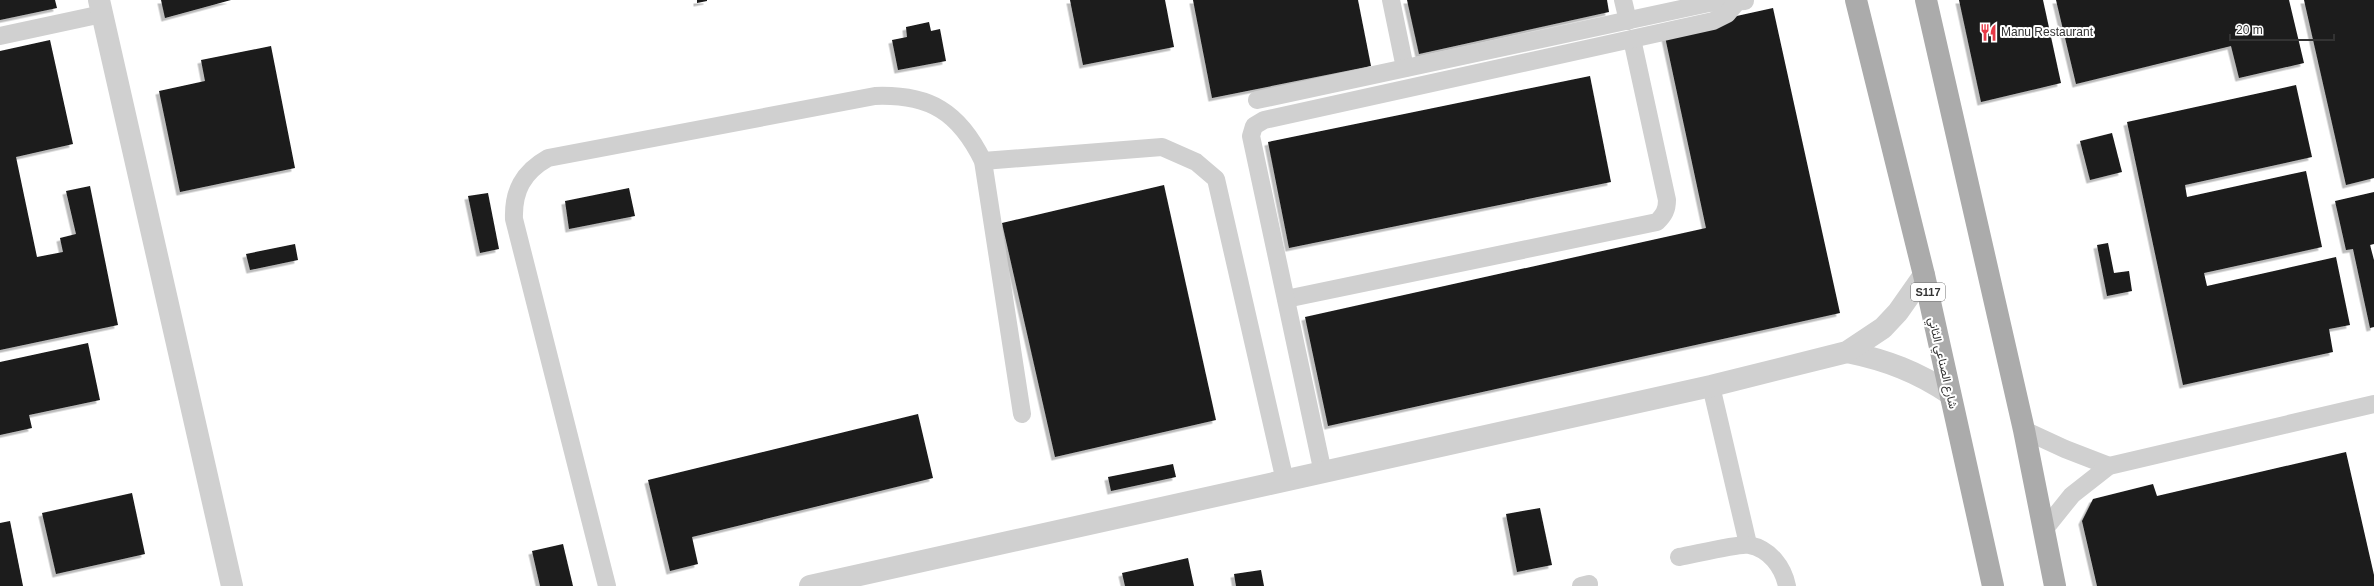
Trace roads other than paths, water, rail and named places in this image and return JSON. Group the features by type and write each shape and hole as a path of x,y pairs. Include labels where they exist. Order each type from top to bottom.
{"main road":[{"name":"شارع الصناعي الثاني","path":"1856,0 1924,275 1993,586"},
{"path":"1926,0 2024,430 2055,586"}],"street":[{"path":"100,7 232,586"},
{"path":"810,586 1711,386 1847,352 1883,328 1898,312 1924,275"},
{"path":"1847,352 1891,362 1932,381 1950,394"}],"lane":[{"path":"1391,0 1405,68"},
{"path":"1623,0 1628,21"},
{"path":"1257,100 1717,1 1743,1"},
{"path":"1323,472 1251,136 1252,131 1258,122 1720,18 1743,1"},
{"path":"0,36 100,7"},
{"path":"1286,299 1657,222 1665,212 1667,200 1632,39"},
{"path":"607,586 514,219 513,205 517,190 524,177 535,166 548,158 876,96 898,95 920,99 941,109 959,123 973,141 983,161 1022,414"},
{"path":"983,161 1162,147 1196,162 1216,179 1285,481"},
{"path":"1711,386 1748,544"},
{"path":"2043,531 2072,495 2109,466 2374,404"},
{"path":"2024,430 2109,466"},
{"path":"1679,558 1748,544 1760,548 1779,565 1787,586"}],"place":[{"name":"Manu Restaurant","path":"1988,32"}]}
